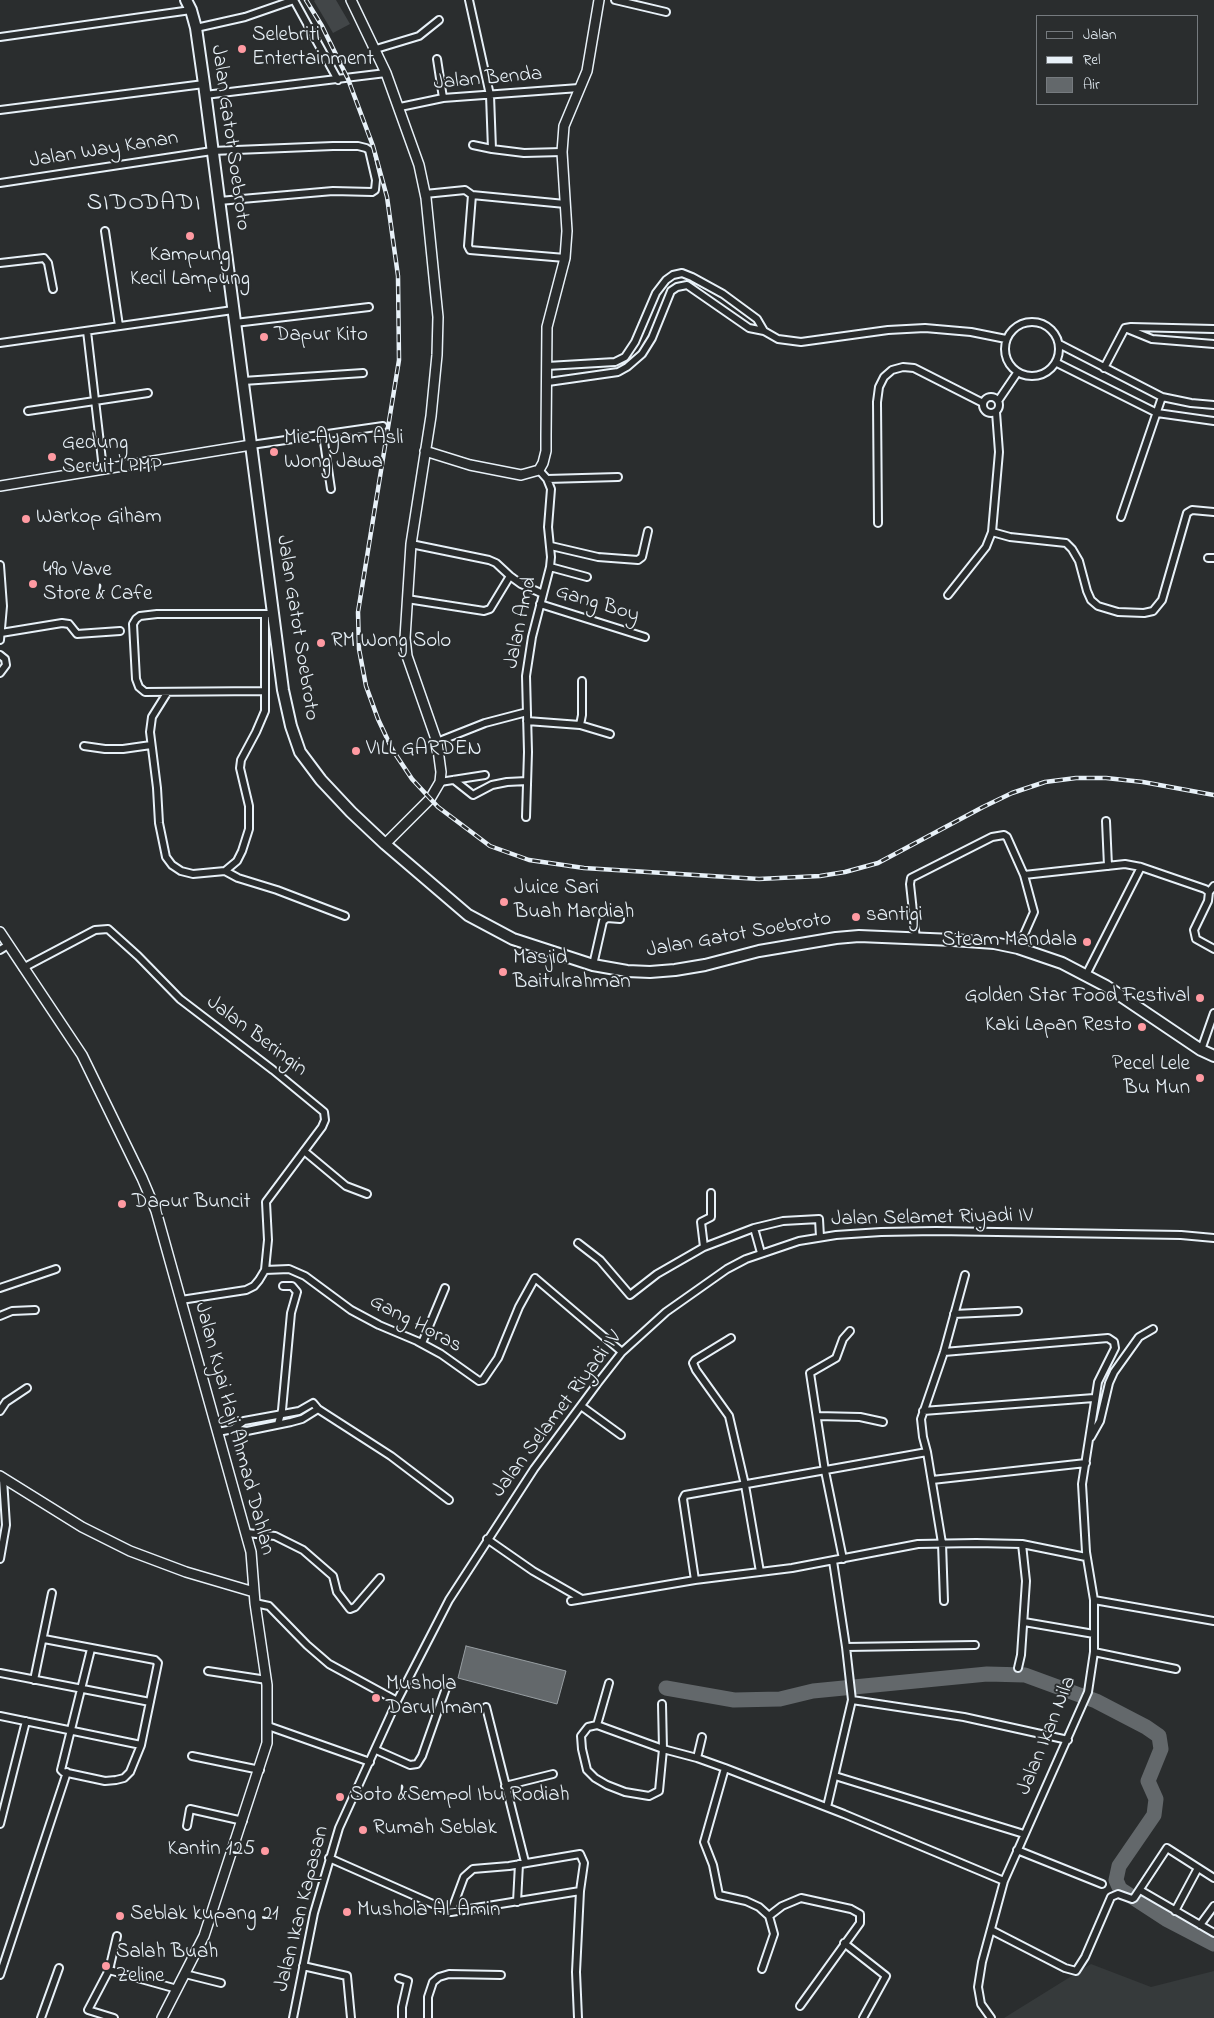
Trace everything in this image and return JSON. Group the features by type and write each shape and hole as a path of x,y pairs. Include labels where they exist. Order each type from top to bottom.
{"main road":[{"name":"Jalan Gatot Soebroto","path":"188,5 196,28 204,84 251,445 269,614 291,726 300,752 321,780 385,844 468,914 513,940 593,965 627,971 658,972 705,965 759,951 859,936 953,940 1018,948 1062,963 1106,986 1201,1050 1214,1056"}],"street":[{"path":"196,28 245,17 294,0 338,80"},
{"path":"351,0 386,73 400,107 419,165 425,194 438,317 437,355 411,544 405,638 407,656 437,742 441,772 440,782 430,799 385,844"},
{"path":"469,0 490,95 492,149"},
{"path":"539,470 546,451 547,327 565,258 566,231 562,152 564,126 587,71 599,0"},
{"path":"616,0 666,12"},
{"path":"0,38 188,5"},
{"path":"376,49 419,36 439,20"},
{"path":"437,58 443,98"},
{"path":"205,95 386,73"},
{"path":"0,110 204,84"},
{"name":"Jalan Benda","path":"400,107 443,98 580,88"},
{"path":"474,145 524,153 562,152"},
{"name":"Jalan Way Kanan","path":"0,183 212,151 333,146 358,146 369,150 376,180 375,190 372,192 333,191 219,201"},
{"path":"425,194 464,190 472,195 565,204"},
{"path":"472,195 468,246 470,250 565,258"},
{"path":"105,231 119,326"},
{"path":"0,264 44,258 48,263 54,289"},
{"path":"547,366 614,362 625,357 635,342 656,293 666,280 682,273 722,294 757,319 764,332"},
{"path":"688,285 692,277"},
{"path":"548,382 618,372 627,368 642,354 652,338 671,291 677,287 688,285 749,328 778,338 801,342 888,330 925,328 971,332 1006,339"},
{"path":"235,322 369,308"},
{"path":"0,343 233,310"},
{"path":"1032,322 1044,324 1054,332 1060,344 1057,363 1046,373 1032,377 1017,373 1008,364 1004,352 1006,339 1012,330 1021,324 1032,322"},
{"path":"1125,328 1214,329"},
{"path":"1125,328 1152,339 1214,344"},
{"path":"1104,368 1125,328"},
{"path":"87,331 103,469"},
{"path":"1060,344 1162,397 1191,404 1214,405"},
{"path":"614,362 618,372"},
{"path":"1057,363 1157,413 1214,421"},
{"path":"878,523 876,402 879,387 884,377 892,370 903,367 914,368 983,403 985,410 992,413 996,412"},
{"path":"243,381 363,372"},
{"path":"948,596 986,547 992,532 999,452 996,412 999,404 998,401 1017,373"},
{"path":"28,411 148,393"},
{"path":"983,403 990,397 998,401"},
{"path":"1121,517 1162,397"},
{"path":"0,486 251,445 384,426"},
{"path":"323,434 331,489"},
{"path":"425,451 470,465 511,474 521,475 539,470"},
{"path":"539,470 548,479 618,477"},
{"name":"Jalan Amd","path":"526,817 526,676 532,637 550,567 551,546 548,527 551,489 548,479"},
{"path":"992,532 1010,537 1066,543 1079,561 1088,591 1092,600 1098,606 1118,612 1149,613 1157,608 1162,600 1187,513 1192,510 1214,512"},
{"path":"551,546 598,557 638,560 642,557 648,531"},
{"path":"411,544 489,560 503,568 510,576 543,594"},
{"path":"0,565 3,606 1,636 62,623 68,624 77,634 120,631"},
{"path":"550,567 588,577"},
{"path":"407,599 484,611 490,609 510,576"},
{"name":"Gang Boy","path":"540,604 645,637"},
{"path":"225,871 239,856 249,829 249,806 240,768 241,760 265,711 264,692 269,614 157,614 136,619 133,627 136,679 139,687 145,692 264,692"},
{"path":"0,655 6,662 5,668 0,672"},
{"path":"580,725 582,715 582,681"},
{"path":"168,692 152,716 150,732 159,823 166,857 172,865 181,871 193,874 225,871 238,878 277,890 345,916"},
{"path":"437,742 486,723 527,712"},
{"path":"527,721 580,725 610,734"},
{"path":"84,746 123,749 151,745"},
{"path":"440,782 485,775"},
{"path":"454,780 473,795 492,785 527,781"},
{"path":"1106,821 1108,866"},
{"path":"916,939 911,878 976,844 1001,835 1007,837 1024,876 1034,912 1018,948"},
{"path":"1024,876 1125,864 1141,867 1209,892"},
{"path":"1086,975 1141,867"},
{"path":"1214,886 1209,892 1208,901 1194,930 1196,938 1214,948"},
{"path":"593,965 603,921 607,918 620,919"},
{"name":"Jalan Beringin","path":"23,968 94,930 108,929 138,956 180,999 324,1112 325,1120 317,1135 266,1202 268,1240 265,1270"},
{"name":"Jalan Kyai Haji Ahmad Dahlan","path":"0,932 4,948 23,968 82,1055 142,1178 163,1231 251,1552 255,1603 267,1680 267,1743 211,1920 162,2018"},
{"path":"1201,1050 1214,1013"},
{"path":"304,1151 346,1186 367,1194"},
{"path":"704,1247 701,1222 711,1217 711,1193"},
{"path":"578,1243 600,1260 630,1295 657,1274 704,1247 754,1228 783,1221 819,1219 820,1238"},
{"path":"754,1228 761,1253"},
{"name":"Jalan Selamet Riyadi IV","path":"397,1701 449,1600 487,1539 534,1469 622,1352 666,1312 727,1269 761,1253 799,1241 881,1232 936,1231 1180,1235 1214,1238"},
{"name":"Gang Horas","path":"265,1270 282,1268 299,1273 351,1310 378,1325 422,1343 442,1354 481,1382 498,1358 518,1307 535,1278 622,1352"},
{"path":"0,1288 56,1269"},
{"path":"181,1300 246,1290 254,1286 265,1270"},
{"path":"944,1601 942,1543 921,1427 923,1411 944,1352 965,1275"},
{"path":"278,1424 291,1313 297,1292 292,1286 283,1286"},
{"path":"422,1343 445,1288"},
{"path":"0,1316 12,1311 35,1310"},
{"path":"954,1314 1018,1312"},
{"path":"1090,1438 1100,1421 1107,1391 1114,1372 1139,1338 1153,1329"},
{"path":"842,1559 825,1471 810,1373 836,1358 843,1339 850,1330"},
{"path":"731,1338 695,1360 693,1364 729,1416 745,1485 760,1572"},
{"name":"Jalan Ikan Nila","path":"944,1352 1108,1338 1112,1339 1115,1349 1101,1375 1094,1398 1090,1438 1082,1484 1086,1557 1094,1600 1094,1652 1088,1692 1004,1881 978,1987 981,2004 991,2018"},
{"path":"0,1411 6,1402 27,1388"},
{"path":"923,1411 1094,1398"},
{"path":"233,1429 244,1421 298,1412 313,1403 318,1409 391,1456 450,1500"},
{"path":"581,1406 621,1435"},
{"path":"218,1432 233,1429 247,1431 302,1419 318,1409"},
{"path":"817,1416 860,1417 883,1422"},
{"path":"695,1580 683,1497 927,1452"},
{"path":"932,1480 1086,1463"},
{"path":"0,1559 6,1525 2,1478"},
{"path":"2,1478 82,1527 130,1551 186,1572 254,1592"},
{"path":"247,1534 275,1536 302,1550 333,1576 337,1592 350,1609 355,1607 380,1578"},
{"path":"487,1539 533,1571 582,1599"},
{"path":"571,1601 695,1580 833,1561 898,1547 942,1543 1022,1544 1086,1557"},
{"path":"1018,1668 1021,1655 1026,1581 1022,1544"},
{"path":"827,1807 852,1697 833,1561"},
{"path":"34,1680 52,1593"},
{"path":"1094,1600 1214,1621"},
{"path":"255,1603 269,1606 307,1645 329,1664 397,1701"},
{"path":"1024,1622 1094,1634"},
{"path":"44,1639 156,1661 157,1668 141,1745 127,1776 121,1779 105,1781 62,1771 61,1768 72,1731 91,1649"},
{"path":"846,1647 975,1645"},
{"path":"1094,1652 1176,1669"},
{"path":"208,1671 267,1680"},
{"path":"0,1673 150,1702"},
{"path":"597,1725 609,1683"},
{"path":"376,1750 410,1765 417,1764 422,1756 446,1688"},
{"path":"852,1697 964,1717 1068,1740"},
{"name":"Jalan Ikan Kapasan","path":"293,2018 314,1913 339,1828 397,1701"},
{"path":"662,1704 663,1749 660,1786 656,1794 649,1796 625,1792 595,1778 587,1770 581,1736 588,1727 597,1725 663,1749 697,1758 827,1807 1004,1881"},
{"path":"486,1707 522,1863 517,1902"},
{"path":"0,1716 141,1745"},
{"path":"0,1824 26,1721"},
{"path":"268,1726 370,1762"},
{"path":"697,1758 702,1737"},
{"path":"192,1756 260,1770"},
{"path":"725,1768 704,1842 719,1895 746,1901 759,1907 769,1916 774,1934 762,1969"},
{"path":"0,1975 67,1772"},
{"path":"505,1786 553,1774"},
{"path":"835,1776 1024,1834"},
{"path":"188,1826 190,1809 243,1821"},
{"path":"991,1930 1070,1971 1076,1971 1111,1897 1118,1894 1132,1899 1139,1892 1167,1848 1214,1878"},
{"path":"1017,1850 1102,1884"},
{"path":"451,1912 464,1877 474,1869 580,1854 584,1863 580,1891 576,1972 578,2018"},
{"path":"330,1858 451,1912 580,1891"},
{"path":"1175,1911 1198,1868"},
{"path":"1139,1892 1214,1933"},
{"path":"769,1916 782,1906 800,1898 858,1911 861,1916 860,1923 800,2006"},
{"path":"1200,1925 1214,1906"},
{"path":"114,2018 88,2010 109,1970 117,1936"},
{"path":"844,1943 886,1976 885,1981 863,2018"},
{"path":"303,1966 347,1976 351,2018"},
{"path":"41,2018 59,1968"},
{"path":"109,1970 177,1989"},
{"path":"185,1974 221,1983"},
{"path":"428,2018 428,1997 436,1979 449,1974 501,1975"},
{"path":"399,1978 408,1981 402,2007 402,2018"}],"shaded area":[{"path":"315,0 336,0 350,24 333,33"},
{"path":"1091,1964 1151,1987 1214,1971 1214,2018 1004,2018"}],"water":[{"path":"466,1646 566,1671 557,1704 458,1678"}],"waterway":[{"path":"666,1688 734,1700 780,1699 813,1691 987,1674 1025,1675 1096,1701 1146,1727 1159,1736 1161,1749 1148,1781 1156,1799 1154,1815 1119,1866 1116,1880 1120,1889 1166,1919 1214,1944"}],"railway":[{"path":"306,0 322,26 348,79 373,146 387,197 398,276 399,360 358,612 359,649 366,686 392,749 412,779 438,807 490,846 529,860 584,868 759,879 820,876 845,872 878,863 983,807 1012,793 1045,782 1076,778 1106,778 1143,782 1214,795"}],"place":[{"name":"Selebriti Entertainment","path":"242,49"},
{"name":"Kampung Kecil Lampung","path":"190,236"},
{"name":"Dapur Kito","path":"264,337"},
{"name":"Mie Ayam Asli Wong Jawa","path":"274,452"},
{"name":"Gedung Seruit LPMP","path":"52,457"},
{"name":"Warkop Giham","path":"26,519"},
{"name":"490 Vave Store & Cafe","path":"33,584"},
{"name":"RM Wong Solo","path":"321,643"},
{"name":"VILL GARDEN","path":"356,751"},
{"name":"Juice Sari Buah Mardiah","path":"504,902"},
{"name":"santigi","path":"856,917"},
{"name":"Steam Mandala","path":"1087,942"},
{"name":"Masjid Baitulrahman","path":"503,972"},
{"name":"Golden Star Food Festival","path":"1200,998"},
{"name":"Kaki Lapan Resto","path":"1142,1027"},
{"name":"Pecel Lele Bu Mun","path":"1200,1078"},
{"name":"Dapur Buncit","path":"122,1204"},
{"name":"Mushola Darul Iman","path":"376,1698"},
{"name":"Soto &Sempol Ibu Rodiah","path":"340,1797"},
{"name":"Rumah Seblak","path":"363,1830"},
{"name":"Kantin 125","path":"265,1851"},
{"name":"Mushola Al-Amin","path":"347,1912"},
{"name":"Seblak kupang 21","path":"120,1916"},
{"name":"Salah Buah Zeline","path":"106,1966"}],"district":[{"name":"SIDODADI","path":"144,205"}]}
